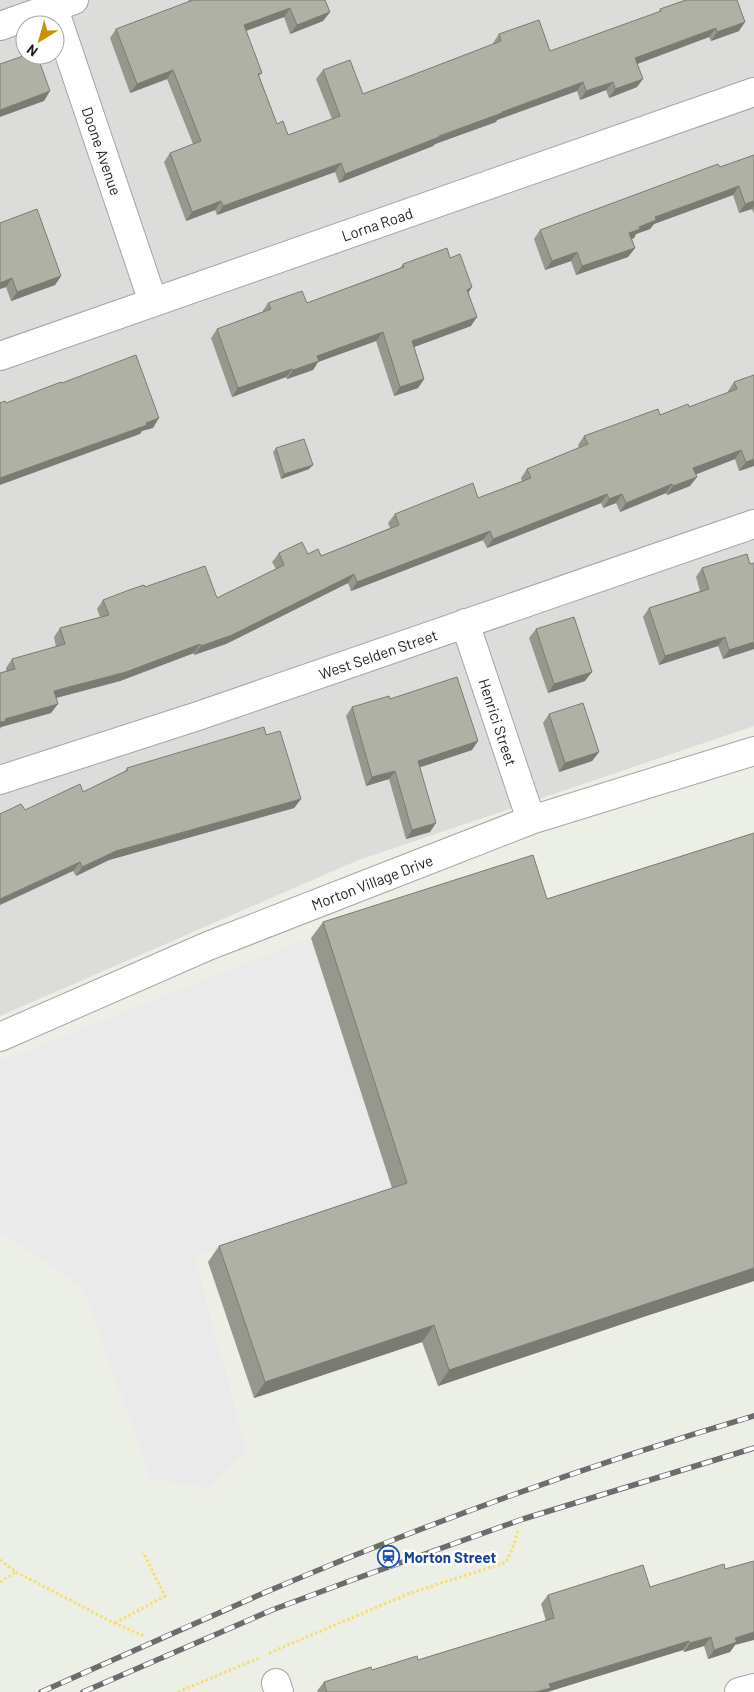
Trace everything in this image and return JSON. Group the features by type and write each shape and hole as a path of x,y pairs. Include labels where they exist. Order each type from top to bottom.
{"street":[{"path":"0,26 59,2"},
{"name":"Doone Avenue","path":"59,2 154,302"},
{"name":"Lorna Road","path":"0,356 754,92"},
{"name":"West Selden Street","path":"0,780 198,716 754,524"},
{"name":"Henrici Street","path":"465,623 531,820"},
{"name":"Morton Village Drive","path":"0,1038 208,946 531,820 754,751"},
{"path":"739,1692 754,1688"}],"path":[{"path":"178,1692 408,1594 506,1562 518,1531"},
{"path":"114,1623 165,1596 143,1552"},
{"path":"0,1560 16,1572 114,1623 144,1636"},
{"path":"0,1582 16,1572"}],"shaded area":[{"path":"0,0 754,0 754,726 356,861 0,1016"},
{"path":"311,938 396,1199 194,1257 247,1451 209,1489 151,1478 83,1288 0,1231 0,1061"}],"building":[{"path":"193,0 325,0 330,12 297,25 290,8 244,25 262,73 258,74 277,124 283,121 288,135 340,116 323,70 350,60 363,94 501,41 499,34 539,20 550,51 661,11 660,9 686,0 737,0 745,22 717,32 716,28 635,58 643,79 615,89 613,82 586,91 583,82 439,136 345,174 341,163 223,206 221,201 192,212 170,153 201,141 173,70 137,84 116,29"},
{"path":"15,59 15,65 41,65 50,91 0,110 0,64"},
{"path":"754,155 754,201 745,204 739,186 655,217 656,220 629,233 635,248 582,266 577,252 552,261 540,230 718,164 720,167"},
{"path":"37,209 61,276 17,292 12,278 0,283 0,223"},
{"path":"447,248 450,258 460,254 472,287 467,290 477,317 412,341 424,379 400,387 383,332 317,356 319,361 238,388 217,329 271,309 268,303 302,291 307,303 404,267 403,264"},
{"path":"136,355 159,418 146,423 147,425 0,478 0,403 5,401 6,403"},
{"path":"754,375 754,459 746,462 741,450 693,468 697,477 673,486 672,484 626,503 622,494 609,499 607,494 493,539 490,531 357,582 354,574 232,635 201,646 200,644 126,672 54,691 58,704 0,722 0,673 15,669 12,659 65,644 60,628 109,615 103,600 205,566 217,598 284,565 279,553 302,542 308,554 318,549 321,556 399,525 395,514 473,483 478,498 531,478 527,469 588,444 584,436 658,409 660,415 688,404 689,407 737,389 734,382"},
{"path":"304,439 313,465 284,474 276,448"},
{"path":"747,554 750,564 754,563 754,642 729,650 725,637 665,656 649,608 709,589 702,568"},
{"path":"574,617 592,672 554,684 536,629"},
{"path":"457,677 478,741 418,761 436,823 412,830 395,771 372,777 352,707 389,696 390,699"},
{"path":"583,703 599,752 565,763 549,714"},
{"path":"264,727 266,735 280,731 301,799 116,851 82,867 80,862 0,899 0,814 21,804 25,810 80,784 83,792 128,770 127,768"},
{"path":"754,833 754,1268 449,1370 434,1325 265,1382 219,1246 407,1183 323,922 533,855 547,899"},
{"path":"754,1561 754,1632 735,1638 737,1642 714,1650 711,1637 690,1643 689,1641 549,1684 551,1688 535,1692 327,1692 324,1682 371,1667 372,1670 417,1656 418,1660 554,1618 548,1595 643,1565 650,1587 724,1564 725,1569"}],"railway":[{"path":"41,1692 266,1592 447,1519 569,1475 754,1416"},
{"path":"83,1692 272,1610 355,1579 523,1519 754,1448"}],"place":[{"name":"Morton Street","path":"388,1557"}]}
